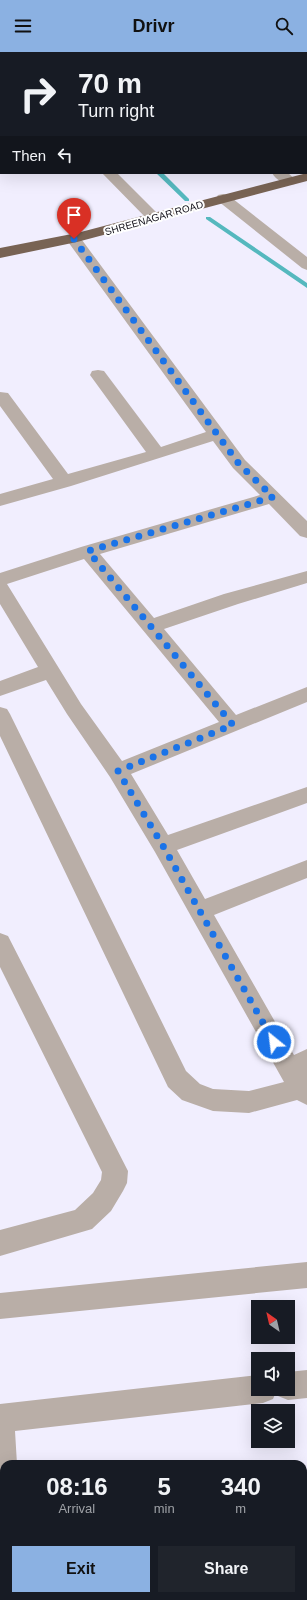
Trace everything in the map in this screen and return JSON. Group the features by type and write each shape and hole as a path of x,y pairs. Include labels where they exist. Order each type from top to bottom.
{"highway":[{"name":"SHREENAGAR ROAD","path":"0,253 74,239 154,218 223,198 284,177 307,178"}],"street":[{"path":"110,174 154,218"},
{"path":"223,198 307,265"},
{"path":"74,239 239,464 307,532"},
{"path":"98,375 157,454"},
{"path":"2,398 64,482"},
{"path":"0,500 157,454 217,434"},
{"path":"0,714 177,1079 191,1092 213,1100 249,1102 305,1091 298,1065 200,911 118,771 74,709 51,670 3,577 273,497"},
{"path":"88,551 233,725"},
{"path":"150,626 307,576"},
{"path":"0,689 51,670"},
{"path":"118,771 307,694"},
{"path":"163,846 307,795"},
{"path":"200,911 307,869"},
{"path":"0,943 115,1171 114,1183 102,1202 83,1220 0,1243"},
{"path":"0,1306 307,1275"},
{"path":"295,1385 307,1384"},
{"path":"0,1418 251,1390"},
{"path":"0,1422 2,1460"}],"waterway":[{"path":"160,174 187,200"},
{"path":"208,218 307,286"}],"route":[{"path":"74,239 239,464 273,497 88,551 233,725 118,771 163,846 274,1042"}]}
